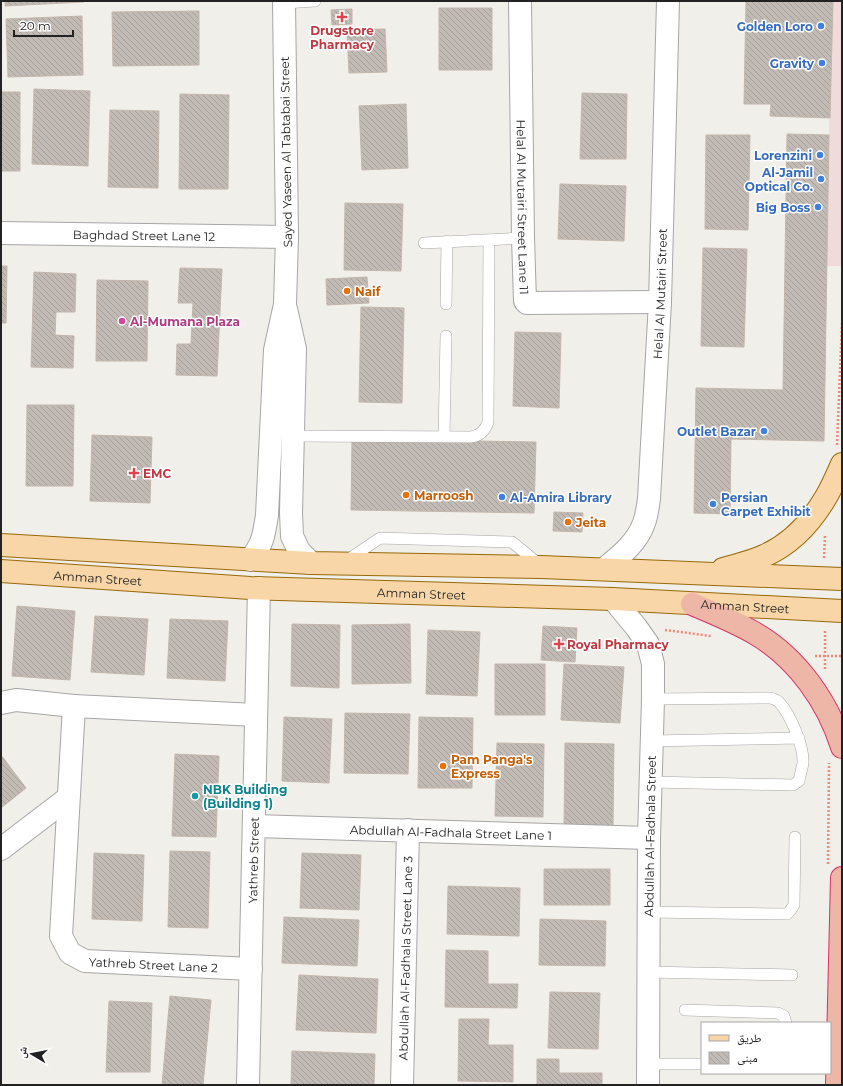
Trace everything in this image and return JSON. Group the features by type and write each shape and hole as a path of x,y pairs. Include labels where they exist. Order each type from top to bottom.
{"highway":[{"path":"692,604 756,634 777,649 792,663 808,682 826,708 837,730 842,747"},
{"path":"837,1085 842,878"}],"main road":[{"path":"705,574 743,564 765,556 787,542 800,531 816,513 827,496 842,464"},
{"path":"1,545 311,563 542,567 842,579"},
{"name":"Amman Street","path":"1,571 259,588 613,599 692,604 842,610"}],"street":[{"name":"Helal Al Mutairi Street Lane 11","path":"520,1 525,300 527,303 660,302"},
{"name":"Helal Al Mutairi Street","path":"604,569 628,548 638,536 644,522 649,498 660,302 668,1"},
{"name":"Sayed Yaseen Al Tabtabai Street","path":"250,560 260,549 265,534 275,350 285,304 287,237 284,2"},
{"name":"Baghdad Street Lane 12","path":"1,232 287,237"},
{"name":"Sayed Yaseen Al Tabtabai Street","path":"285,304 295,348 291,513 292,536 299,551 311,563"},
{"name":"Yathreb Street","path":"248,1085 259,588"},
{"name":"Abdullah Al-Fadhala Street","path":"613,599 648,644 653,664 649,838 648,1085"},
{"path":"1,703 16,700 74,706 256,715"},
{"name":"Yathreb Street Lane 2","path":"74,706 62,936 70,953 85,961 251,970"},
{"path":"1,849 68,798"},
{"name":"Abdullah Al-Fadhala Street Lane 1","path":"254,826 649,838"},
{"name":"Abdullah Al-Fadhala Street Lane 3","path":"402,1085 408,830"}],"lane":[{"path":"284,2 315,1"},
{"path":"424,242 523,238"},
{"path":"293,436 477,436 486,428 488,422 490,240"},
{"path":"446,304 447,242"},
{"path":"444,437 446,336"},
{"path":"650,782 793,786 799,781 803,762 799,738 790,719 779,702 775,700 770,698 653,699"},
{"path":"651,741 799,738"},
{"path":"649,912 787,914 794,905 796,837"},
{"path":"648,972 792,974"},
{"path":"686,1010 778,1013 784,1016 786,1022"},
{"path":"648,1064 701,1064"}],"shaded area":[{"path":"831,1 842,1 842,266 827,266"}],"building":[{"path":"5,1 83,1 84,2 5,6"},
{"path":"746,1 833,1 830,118 770,116 771,104 744,104"},
{"path":"439,8 492,8 492,70 439,70"},
{"name":"Drugstore Pharmacy","path":"352,9 352,24 332,25 331,10"},
{"path":"199,11 199,65 113,66 112,12"},
{"path":"82,16 83,75 8,77 6,19"},
{"path":"385,29 387,72 349,73 347,30"},
{"path":"34,89 90,91 88,166 32,164"},
{"path":"1,92 20,92 20,171 1,171"},
{"path":"582,93 627,94 626,159 580,159"},
{"path":"180,94 229,95 228,189 179,189"},
{"path":"406,104 408,168 362,170 359,106"},
{"path":"110,110 159,111 158,188 108,187"},
{"path":"787,134 829,135 824,441 731,439 730,514 694,513 696,388 783,390"},
{"path":"706,135 750,135 748,230 705,229"},
{"path":"560,184 626,186 624,241 558,239"},
{"path":"345,203 403,204 401,271 344,270"},
{"path":"703,248 747,249 744,347 701,346"},
{"path":"1,266 7,266 6,323 1,323"},
{"path":"180,268 222,269 217,376 176,375 177,344 191,344 193,303 178,303"},
{"path":"34,272 76,274 75,312 56,312 55,335 74,336 73,368 31,367"},
{"name":"Naif","path":"367,277 369,303 327,305 326,279"},
{"name":"Al-Mumana Plaza","path":"97,280 148,281 147,361 96,361"},
{"path":"361,307 404,308 402,403 359,402"},
{"path":"515,332 561,333 559,408 513,406"},
{"path":"27,405 74,405 73,486 26,486"},
{"path":"92,435 152,437 150,503 90,501"},
{"path":"352,439 536,442 534,513 351,510"},
{"name":"Jeita","path":"554,512 583,513 582,532 553,531"},
{"path":"17,606 75,611 70,680 12,676"},
{"path":"95,616 148,619 144,675 91,672"},
{"path":"170,619 228,621 225,681 167,678"},
{"path":"292,624 340,625 339,688 291,686"},
{"path":"410,624 411,683 352,684 352,625"},
{"name":"Royal Pharmacy","path":"543,626 577,628 575,662 541,660"},
{"path":"428,630 480,632 477,696 426,694"},
{"path":"495,664 545,664 545,715 495,715"},
{"path":"564,664 624,667 620,723 561,720"},
{"path":"345,713 410,714 408,774 344,773"},
{"path":"284,717 332,719 329,783 282,781"},
{"path":"419,717 473,718 472,788 418,788"},
{"path":"497,743 544,744 543,817 495,816"},
{"path":"565,743 614,744 613,827 564,826"},
{"name":"NBK Building (Building 1)","path":"175,754 219,756 216,837 172,836"},
{"path":"1,755 26,788 1,808"},
{"path":"170,851 210,852 208,928 168,927"},
{"path":"94,853 144,855 142,921 92,919"},
{"path":"302,853 361,855 359,910 300,908"},
{"path":"544,869 610,869 610,905 544,905"},
{"path":"448,886 520,888 519,936 447,934"},
{"path":"284,917 359,920 357,966 282,963"},
{"path":"540,919 606,921 605,966 539,965"},
{"path":"446,950 488,951 488,984 518,984 517,1008 445,1007"},
{"path":"299,975 378,979 376,1033 296,1030"},
{"path":"550,992 600,993 598,1049 548,1048"},
{"path":"170,996 211,1000 203,1085 162,1085"},
{"path":"109,1001 152,1003 150,1072 106,1072"},
{"path":"459,1019 489,1019 488,1045 513,1045 513,1082 458,1081"},
{"path":"292,1051 375,1054 374,1085 291,1085"},
{"path":"537,1059 559,1059 559,1073 602,1073 602,1085 537,1085"}],"place":[{"name":"Drugstore Pharmacy","path":"342,17"},
{"name":"Golden Loro","path":"821,26"},
{"name":"Gravity","path":"822,63"},
{"name":"Lorenzini","path":"820,155"},
{"name":"Al-Jamil Optical Co.","path":"821,179"},
{"name":"Big Boss","path":"818,207"},
{"name":"Naif","path":"347,291"},
{"name":"Al-Mumana Plaza","path":"122,321"},
{"name":"Outlet Bazar","path":"764,431"},
{"name":"EMC","path":"134,473"},
{"name":"Marroosh","path":"406,495"},
{"name":"Al-Amira Library","path":"502,497"},
{"name":"Persian Carpet Exhibit","path":"713,504"},
{"name":"Jeita","path":"568,522"},
{"name":"Royal Pharmacy","path":"559,644"},
{"name":"Pam Panga's Express","path":"443,766"},
{"name":"NBK Building (Building 1)","path":"195,796"}]}
